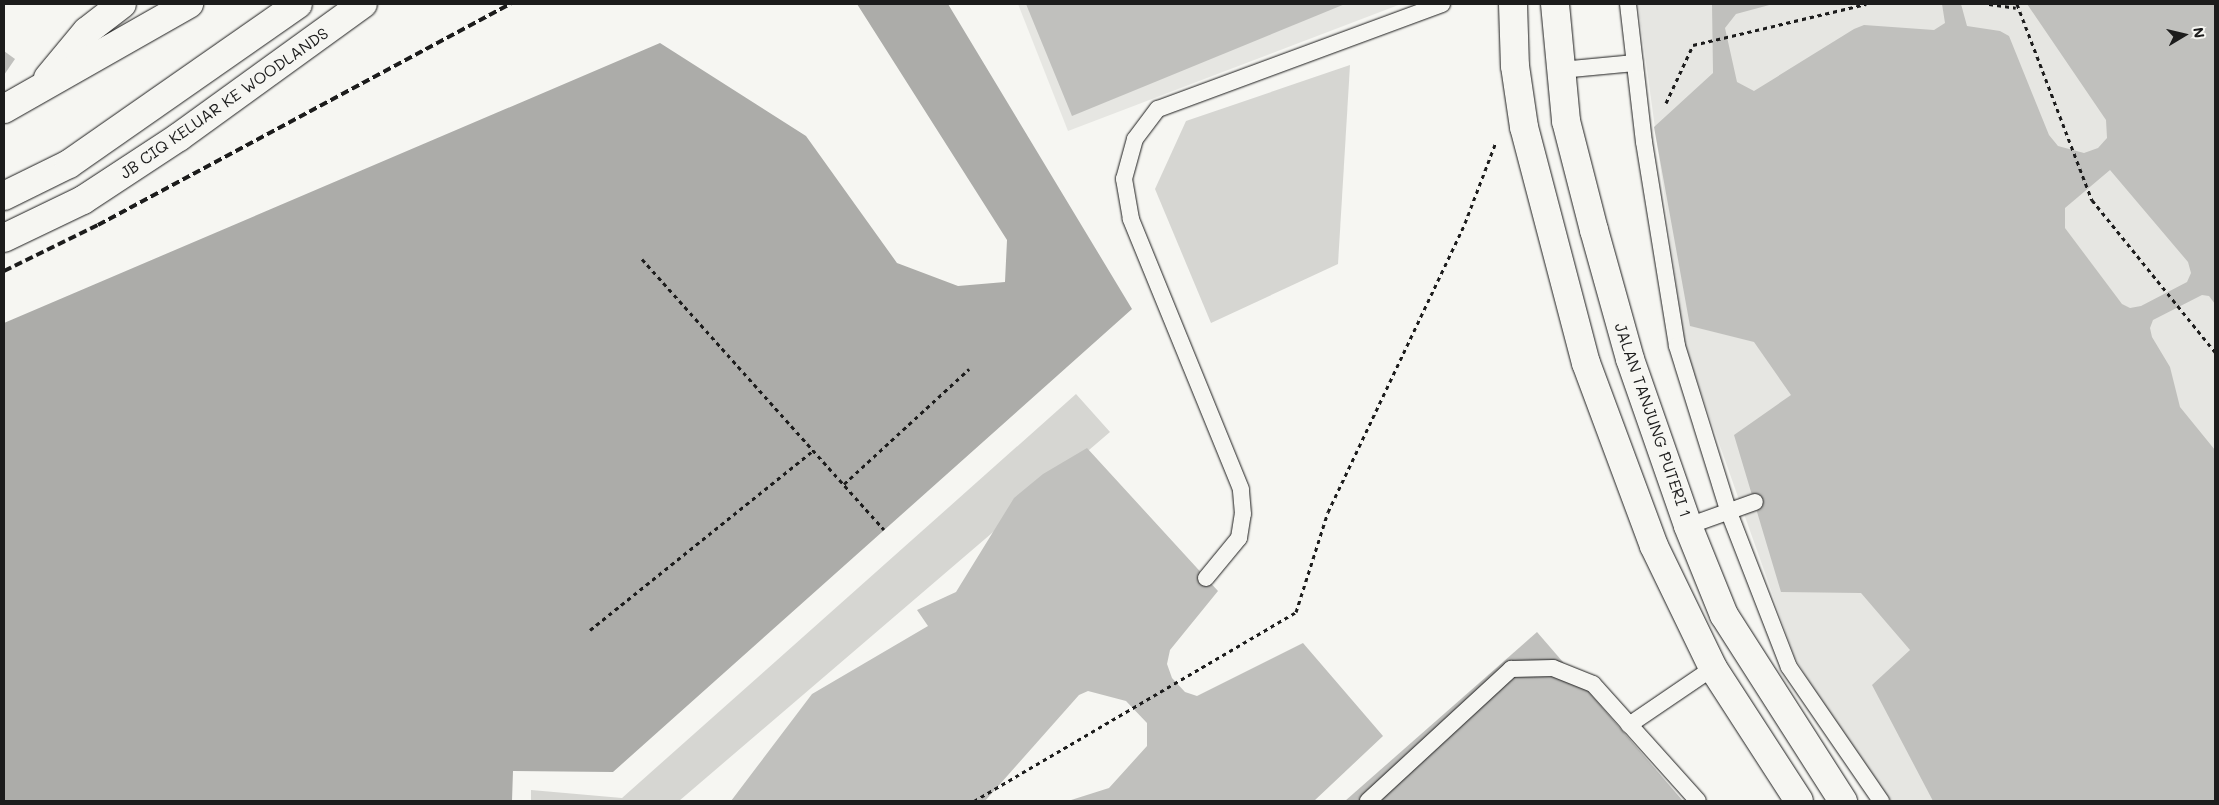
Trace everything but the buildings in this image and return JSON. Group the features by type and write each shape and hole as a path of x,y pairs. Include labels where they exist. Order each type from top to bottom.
{"main road":[{"path":"34,94 88,31 122,4"},
{"path":"4,109 34,94 189,4"},
{"path":"4,196 69,164 298,4"},
{"name":"JB CIQ KELUAR KE WOODLANDS","path":"4,238 83,200 179,137 363,4"},
{"path":"1513,4 1515,66 1524,127 1586,364 1654,546 1713,668 1799,801"},
{"name":"JALAN TANJUNG PUTERI 1","path":"1556,4 1566,121 1630,359 1688,526 1724,615 1843,801"},
{"path":"1554,245 1594,230"}],"lane":[{"path":"1206,578 1240,538 1243,514 1241,489 1131,219 1124,179 1135,138 1158,109 1442,4"},
{"path":"1628,4 1677,346 1728,510 1789,667 1881,801"},
{"path":"1561,70 1635,63"},
{"path":"1688,526 1728,510 1755,502"},
{"path":"1368,801 1512,669 1554,668 1593,684 1698,801"},
{"path":"1629,725 1713,668"}],"path":[{"path":"1666,103 1693,45 1866,4"},
{"path":"1989,4 2017,6 2092,200 2215,352"},
{"path":"974,801 1296,612 1328,512 1465,223 1498,136"},
{"path":"642,259 884,530"},
{"path":"844,484 969,369"},
{"path":"590,630 814,450"}],"shaded area":[{"path":"857,4 948,4 1132,309 613,772 513,771 512,801 4,801 4,323 660,43 806,136 897,263 958,286 1005,282 1007,240"},
{"path":"1018,4 1401,4 1068,131"},
{"path":"1638,4 2215,4 2215,801 1882,801 1795,658 1685,347"},
{"path":"1350,65 1338,264 1211,323 1155,189 1186,121"},
{"path":"1076,394 1110,432 679,801 531,801 531,790 622,798"}],"railway":[{"path":"4,271 98,225 510,4"}]}
